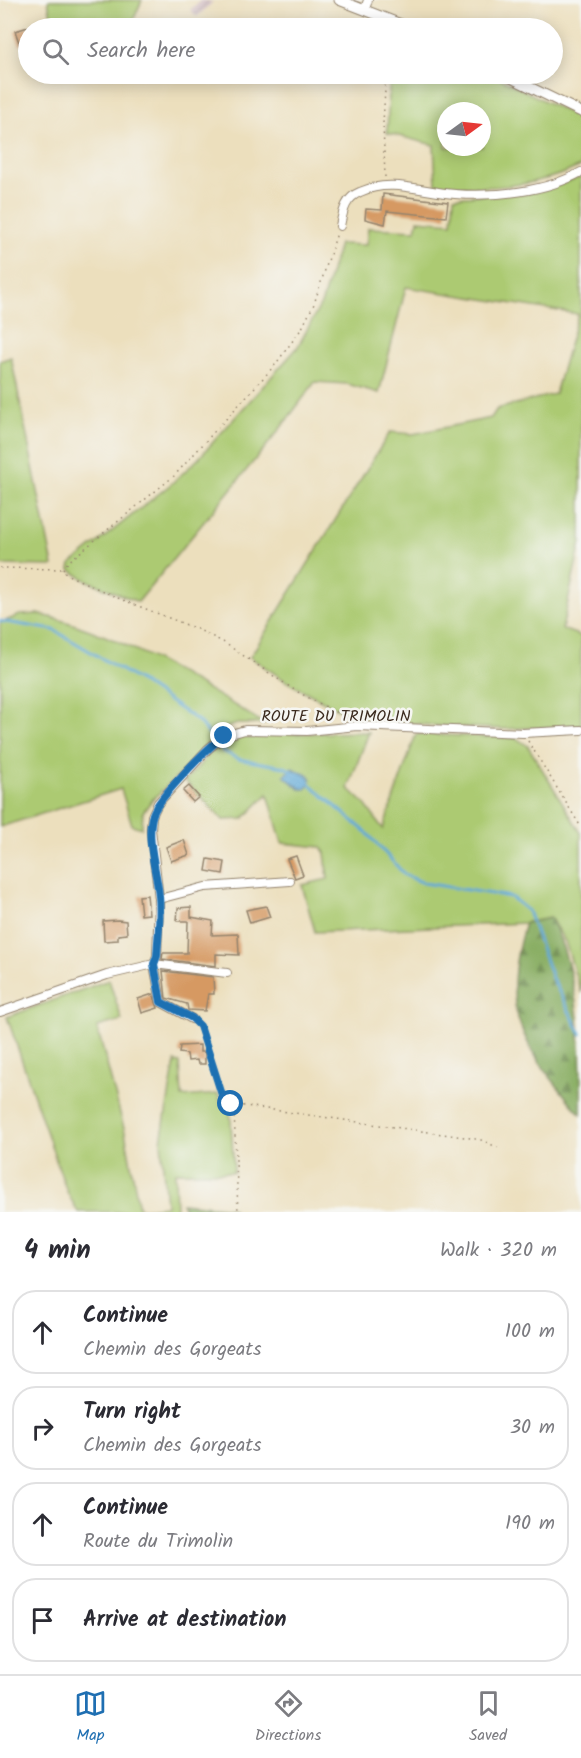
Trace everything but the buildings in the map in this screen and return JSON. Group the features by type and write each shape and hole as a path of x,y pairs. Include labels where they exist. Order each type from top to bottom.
{"street":[{"path":"339,0 366,4 392,18"},
{"path":"524,84 581,112"},
{"path":"340,226 344,208 354,195 386,185 457,194 490,193 531,189 581,172"},
{"name":"ROUTE DU TRIMOLIN","path":"192,1018 161,1002 154,964 157,956 159,899 151,829 152,816 158,803 217,740 230,733 244,730 307,730 357,726 523,733 581,730"},
{"path":"159,899 205,887 290,881"},
{"path":"0,1012 107,975 154,964 227,973"}],"path":[{"path":"385,84 383,123 386,185"},
{"path":"63,569 68,561 174,476 275,365 302,328 314,304 340,226"},
{"path":"0,568 63,569"},
{"path":"63,569 66,574 118,598 214,638 357,726"},
{"path":"523,733 581,828"},
{"path":"192,1018 200,1026 207,1042 222,1095 234,1109 238,1212"},
{"path":"231,1104 464,1137 499,1148"}],"shaded area":[{"path":"201,0 213,2 197,17 190,10"}],"green space":[{"path":"48,0 142,0 134,18 51,18"},
{"path":"389,84 511,84 581,119 581,166 546,179 510,186 436,185 434,145 387,133"},
{"path":"581,177 581,542 562,629 581,636 581,726 503,729 355,718 289,683 250,657 390,432 413,434 491,418 497,409 555,394 578,314 406,287 379,393 347,384 315,382 277,433 138,602 84,579 70,570 71,564 171,484 198,459 297,348 322,302 339,244 366,245 368,228 416,230 418,220 452,223 454,197 543,190"},
{"path":"11,357 53,566 0,565 0,361"},
{"path":"38,614 99,633 128,646 184,675 265,724 237,724 219,730 186,768 152,800 143,812 142,828 132,825 121,789 0,827 0,623 20,615"},
{"path":"369,732 348,788 364,803 383,829 416,734 516,738 528,746 581,833 581,993 565,941 550,918 525,923 315,932 302,885 328,879 325,853 321,847 282,843 268,794 243,819 223,820 185,781 216,747 237,735"},
{"path":"551,918 561,942 574,989 581,1062 581,1114 539,1062 520,1025 516,1007 515,968 525,923"},
{"path":"109,980 122,1020 97,1027 125,1132 139,1209 166,1206 161,1141 175,1062 180,1063 182,1097 218,1094 221,1104 230,1107 234,1172 175,1172 176,1212 78,1212 67,1192 7,1017"},
{"path":"182,1203 233,1208 233,1212 186,1212"}],"water":[{"path":"292,768 309,775 311,780 306,789 300,789 284,776"}],"waterway":[{"path":"0,621 54,630 138,680 198,721 223,751 238,759 285,767 292,771"},
{"path":"307,782 367,833 405,875 424,883 511,897 528,911 552,978 581,1034"}],"route":[{"path":"224,736 208,748 158,803 152,816 151,829 159,899 157,956 154,964 159,999 192,1018 200,1026 207,1042 219,1088 224,1099 231,1104"}]}
